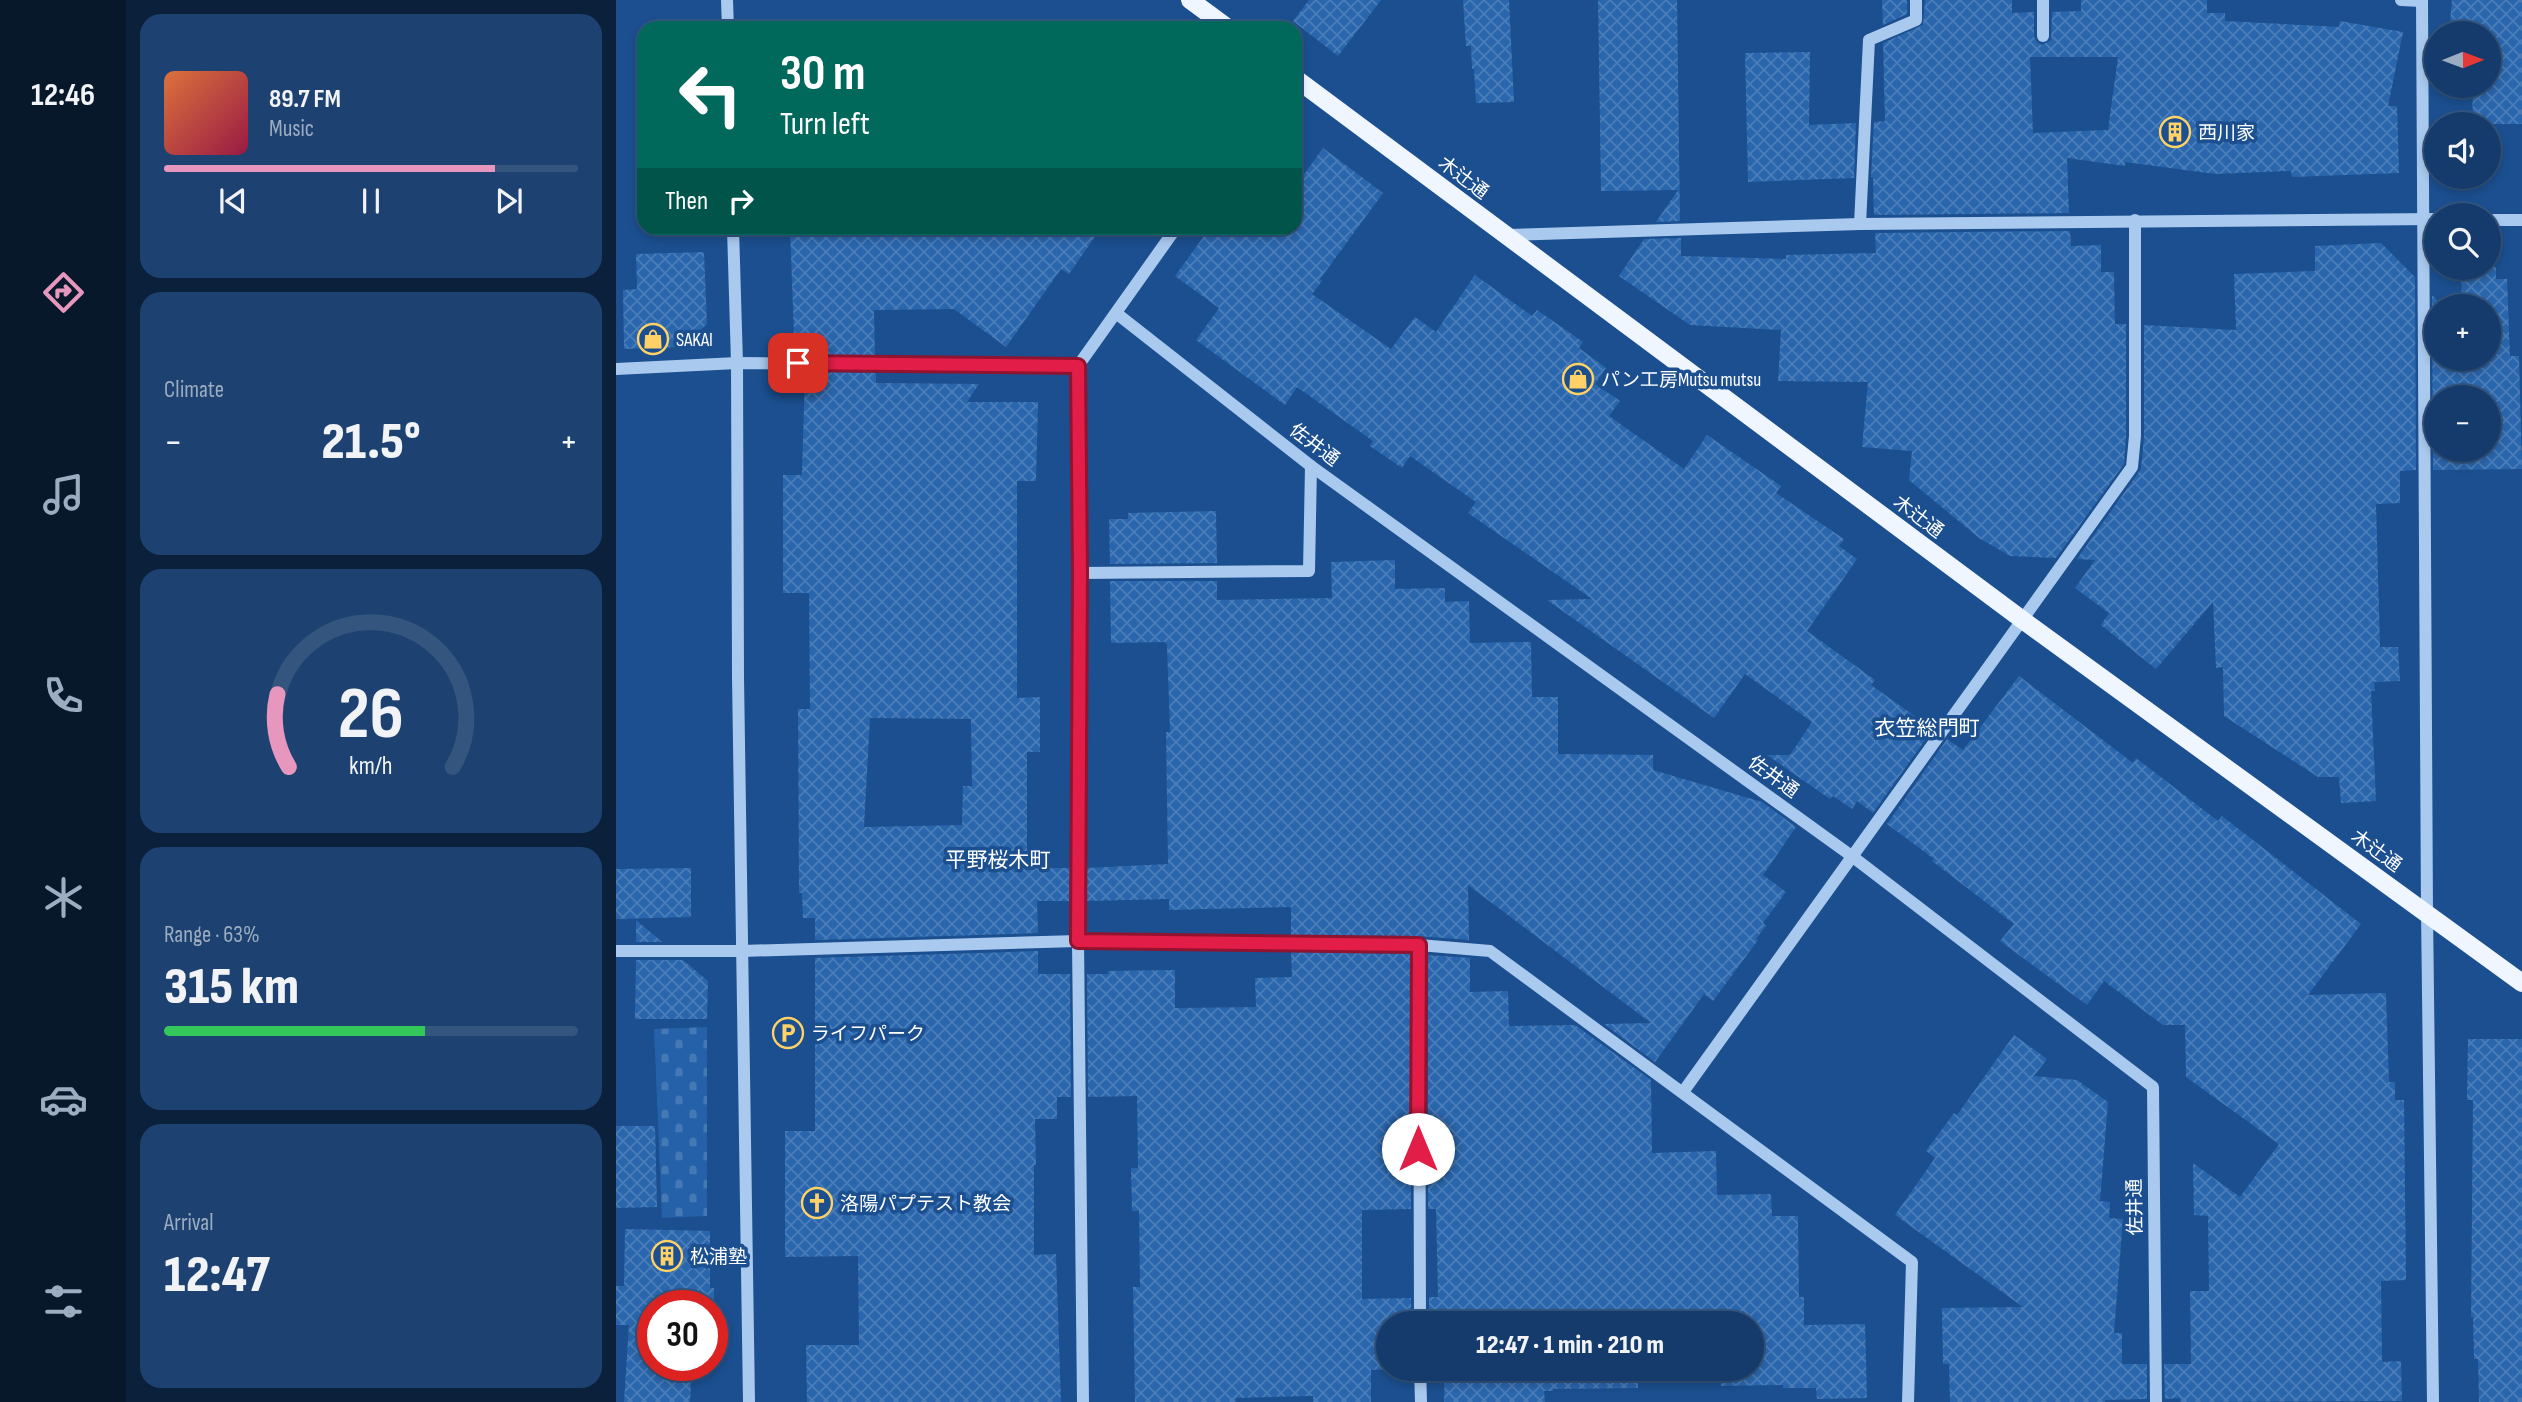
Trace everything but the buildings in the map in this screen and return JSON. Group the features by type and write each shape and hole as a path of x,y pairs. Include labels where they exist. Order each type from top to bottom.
{"main road":[{"path":"1190,0 1218,21"},
{"name":"木辻通","path":"1302,83 2024,621 2522,983"}],"street":[{"path":"727,0 728,21"},
{"path":"1860,224 1869,40 1916,20 1916,0"},
{"path":"2043,0 2043,36"},
{"path":"2401,0 2422,0 2428,203"},
{"path":"1507,235 1860,224 2424,219"},
{"path":"2501,219 2522,220"},
{"path":"1683,1092 2024,621 2132,467 2135,436 2135,220"},
{"path":"733,235 749,1402"},
{"path":"1083,1402 1078,941 1078,366 1171,235"},
{"path":"2429,280 2427,912 2434,1402"},
{"name":"佐井通","path":"1116,313 1311,466 1853,857 2152,1087 2155,1402"},
{"path":"616,369 737,363 1078,366"},
{"path":"1080,573 1309,570 1311,466"},
{"path":"616,951 742,951 1078,941 1419,945 1490,951 1912,1262 1908,1402"},
{"path":"1419,945 1420,1311"},
{"path":"1420,1381 1421,1402"}],"green space":[{"path":"707,1027 707,1216 662,1218 654,1029"}],"place":[{"name":"西川家","path":"2175,132"},
{"name":"SAKAI","path":"653,339"},
{"name":"パン工房Mutsu mutsu","path":"1578,379"},
{"name":"ライフパーク","path":"788,1033"},
{"name":"洛陽パプテスト教会","path":"817,1203"},
{"name":"松浦塾","path":"667,1256"}],"district":[{"name":"衣笠総門町","path":"1927,728"},
{"name":"平野桜木町","path":"998,860"}],"route":[{"path":"798,363 1078,366 1078,941 1419,945 1418,1149"}]}
